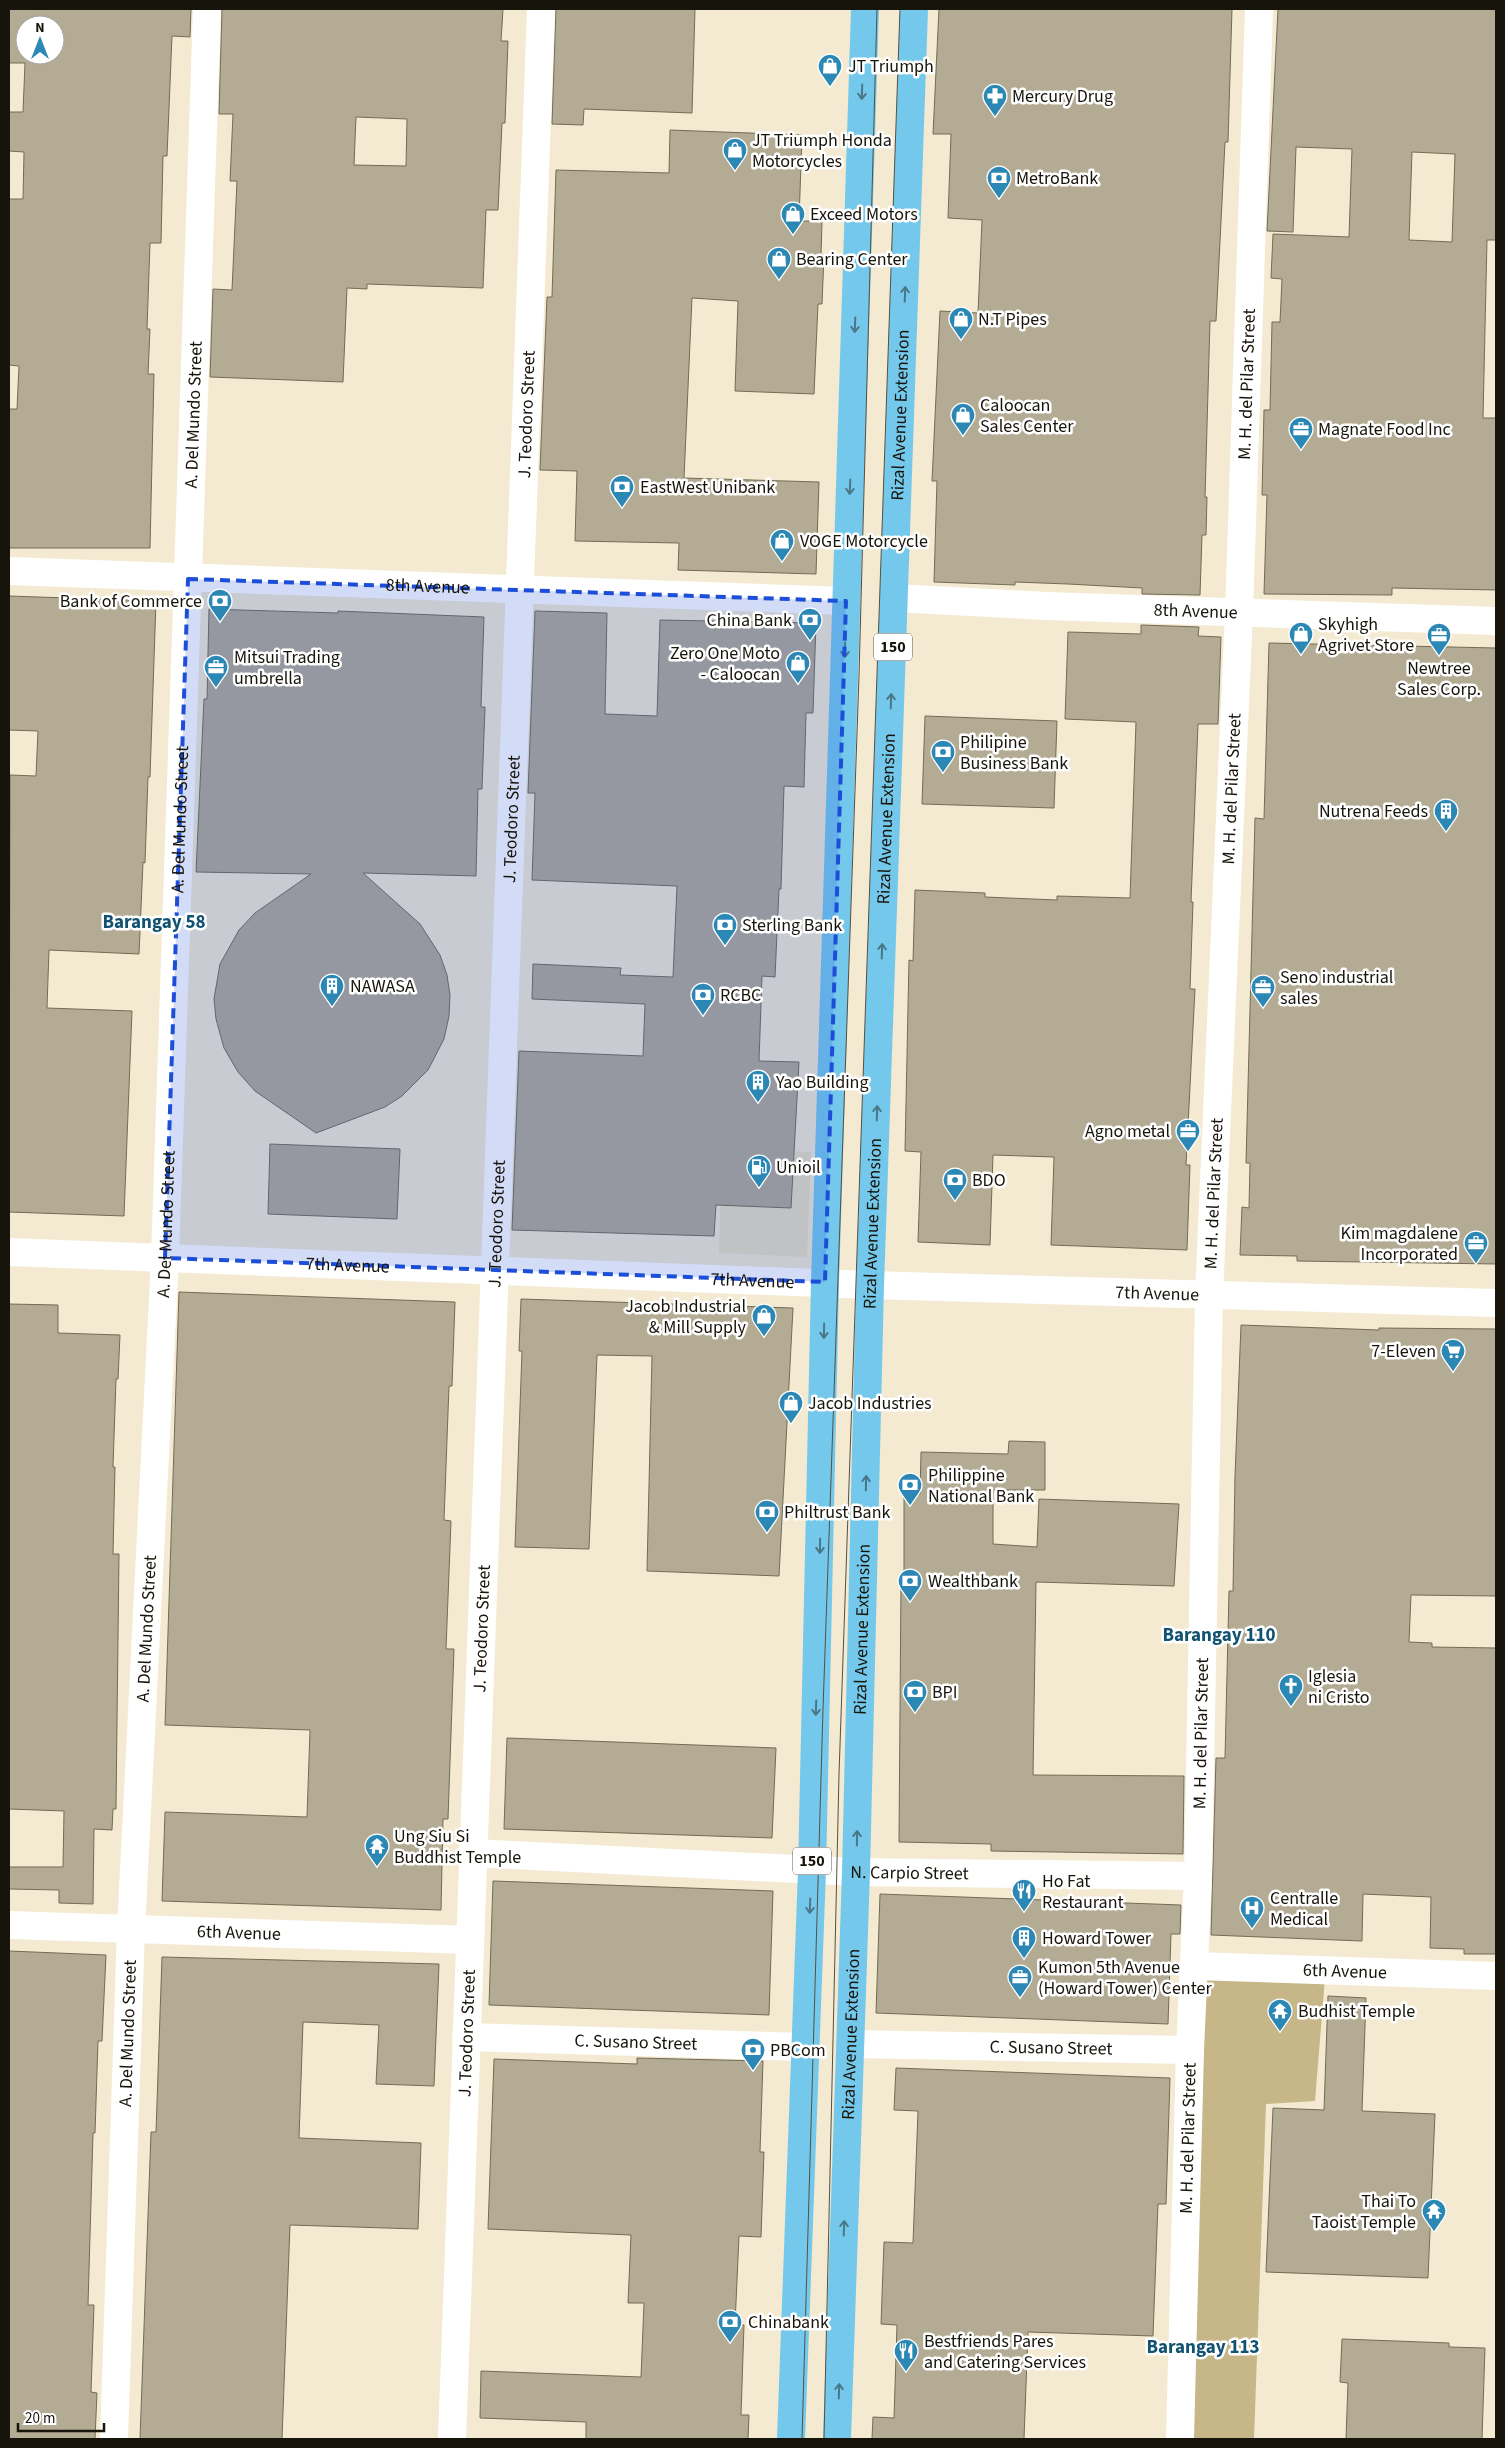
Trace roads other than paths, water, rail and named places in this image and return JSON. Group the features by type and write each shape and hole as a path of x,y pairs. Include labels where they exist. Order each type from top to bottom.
{"main road":[{"name":"150","path":"791,2439 812,1870 825,1282 864,9"},
{"name":"Rizal Avenue Extension","path":"838,2439 856,1872 870,1285 914,9"}],"street":[{"name":"A. Del Mundo Street","path":"114,2439 131,1929 165,1258 207,9"},
{"name":"J. Teodoro Street","path":"452,2439 541,9"},
{"name":"M. H. del Pilar Street","path":"1180,2439 1190,2050 1198,1876 1209,1295 1239,612 1259,9"},
{"name":"8th Avenue","path":"9,571 188,579 520,588 846,601"},
{"name":"8th Avenue","path":"895,598 1496,621"},
{"name":"7th Avenue","path":"9,1252 870,1285 1496,1304"},
{"name":"N. Carpio Street","path":"472,1852 856,1872 1198,1876"},
{"name":"6th Avenue","path":"9,1925 469,1940"},
{"name":"6th Avenue","path":"1194,1966 1496,1976"},
{"name":"C. Susano Street","path":"466,2037 806,2047"},
{"name":"C. Susano Street","path":"851,2044 1190,2050"}],"tram line":[{"path":"802,2439 823,1709 859,676 877,9"},
{"path":"824,2439 839,1774 900,9"}],"place":[{"name":"JT Triumph","path":"830,87"},
{"name":"Mercury Drug","path":"995,117"},
{"name":"JT Triumph Honda Motorcycles","path":"735,171"},
{"name":"MetroBank","path":"999,199"},
{"name":"Exceed Motors","path":"793,235"},
{"name":"Bearing Center","path":"779,280"},
{"name":"N.T Pipes","path":"961,340"},
{"name":"Caloocan Sales Center","path":"963,436"},
{"name":"Magnate Food Inc","path":"1301,450"},
{"name":"EastWest Unibank","path":"622,508"},
{"name":"VOGE Motorcycle","path":"782,562"},
{"name":"Bank of Commerce","path":"220,622"},
{"name":"China Bank","path":"810,641"},
{"name":"Skyhigh Agrivet Store","path":"1301,655"},
{"name":"Newtree Sales Corp.","path":"1439,656"},
{"name":"Zero One Moto - Caloocan","path":"798,684"},
{"name":"Mitsui Trading umbrella","path":"216,688"},
{"name":"Philipine Business Bank","path":"943,773"},
{"name":"Nutrena Feeds","path":"1446,832"},
{"name":"Sterling Bank","path":"725,946"},
{"name":"NAWASA","path":"332,1007"},
{"name":"Seno industrial sales","path":"1263,1008"},
{"name":"RCBC","path":"703,1016"},
{"name":"Yao Building","path":"758,1103"},
{"name":"Agno metal","path":"1188,1152"},
{"name":"Unioil","path":"759,1188"},
{"name":"BDO","path":"955,1201"},
{"name":"Kim magdalene Incorporated","path":"1476,1264"},
{"name":"Jacob Industrial & Mill Supply","path":"764,1337"},
{"name":"7-Eleven","path":"1453,1372"},
{"name":"Jacob Industries","path":"791,1424"},
{"name":"Philippine National Bank","path":"910,1506"},
{"name":"Philtrust Bank","path":"767,1533"},
{"name":"Wealthbank","path":"910,1602"},
{"name":"Iglesia ni Cristo","path":"1291,1707"},
{"name":"BPI","path":"915,1713"},
{"name":"Ung Siu Si Buddhist Temple","path":"377,1867"},
{"name":"Ho Fat Restaurant","path":"1024,1912"},
{"name":"Centralle Medical","path":"1252,1929"},
{"name":"Howard Tower","path":"1024,1959"},
{"name":"Kumon 5th Avenue (Howard Tower) Center","path":"1020,1998"},
{"name":"Budhist Temple","path":"1280,2032"},
{"name":"PBCom","path":"753,2071"},
{"name":"Thai To Taoist Temple","path":"1434,2232"},
{"name":"Chinabank","path":"730,2343"},
{"name":"Bestfriends Pares and Catering Services","path":"906,2372"}],"district":[{"name":"Barangay 58","path":"154,922"},
{"name":"Barangay 110","path":"1219,1635"},
{"name":"Barangay 113","path":"1203,2347"}]}
